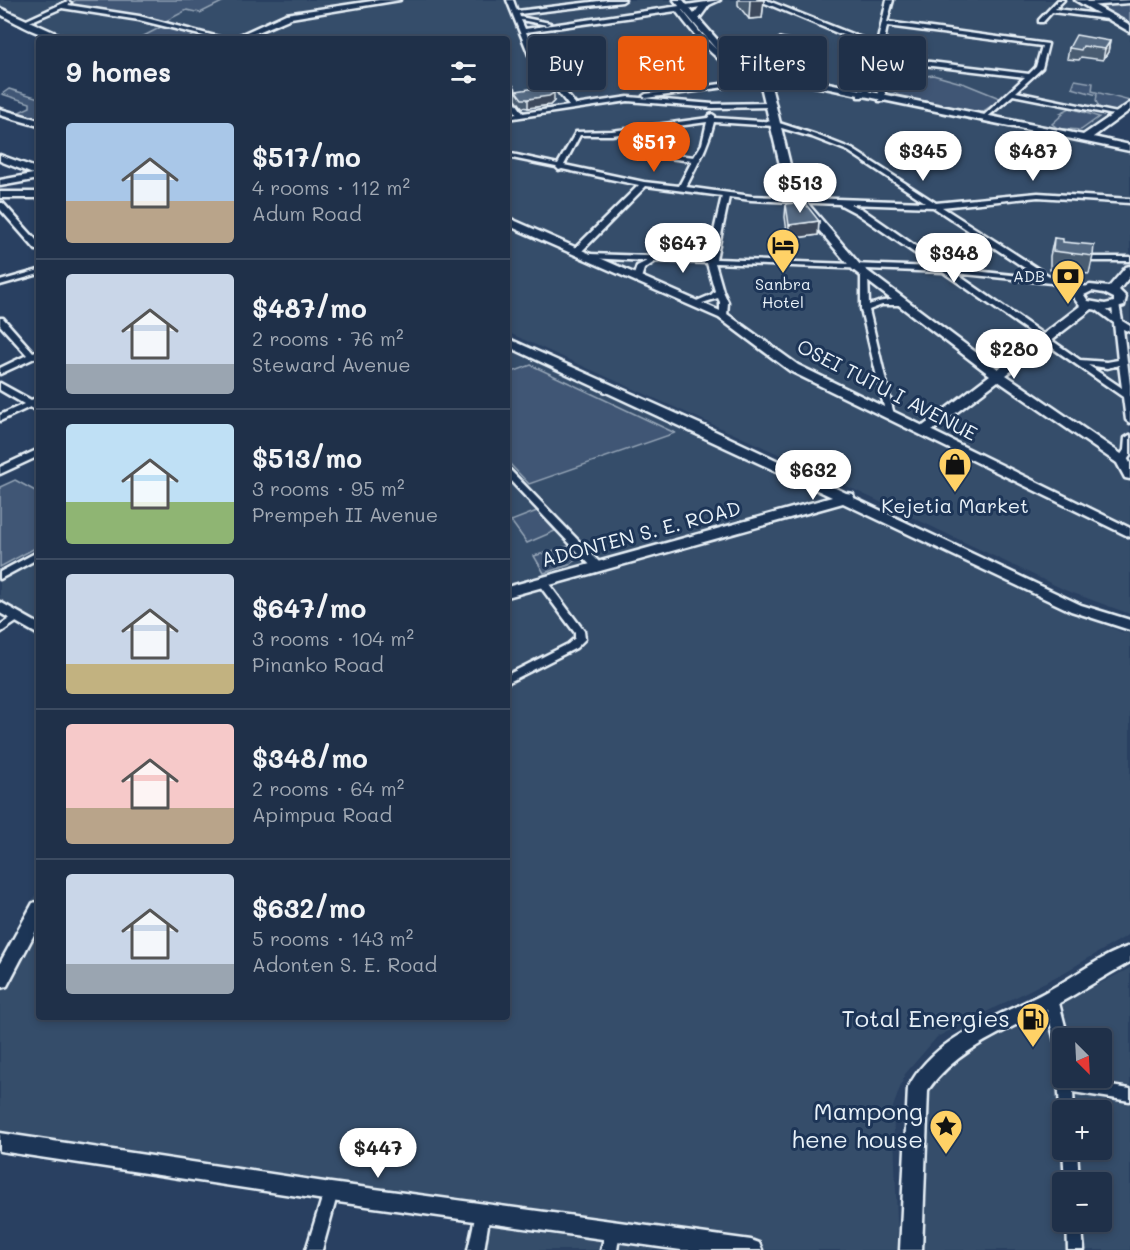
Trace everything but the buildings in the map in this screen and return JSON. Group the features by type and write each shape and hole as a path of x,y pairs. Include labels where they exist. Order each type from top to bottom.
{"street":[{"path":"23,23 73,0"},
{"path":"242,36 289,16 396,0"},
{"path":"510,0 534,60 573,106"},
{"path":"516,16 622,0"},
{"path":"522,31 680,5 705,5 717,0"},
{"path":"761,0 850,36"},
{"path":"883,36 890,0"},
{"path":"1041,21 1054,11 1061,0"},
{"path":"1083,2 1130,1"},
{"path":"1083,2 1130,29"},
{"path":"680,5 719,47"},
{"path":"680,5 719,58"},
{"path":"695,19 705,5"},
{"path":"61,6 139,18 211,36"},
{"path":"0,11 57,36"},
{"path":"1054,11 1108,16"},
{"path":"516,16 556,24"},
{"path":"886,24 1046,45 1039,68 984,118"},
{"path":"926,64 1030,76"},
{"path":"510,117 719,86"},
{"path":"827,88 1130,148"},
{"path":"771,90 771,100 786,169 799,200 860,272 997,374 1122,461 1130,475"},
{"path":"862,94 866,90"},
{"path":"879,90 882,98"},
{"path":"1011,93 1119,114"},
{"path":"510,99 521,115"},
{"path":"628,99 713,106 771,100"},
{"path":"681,189 705,144 713,106"},
{"path":"1084,139 1130,106"},
{"path":"0,112 36,122"},
{"path":"559,168 578,133 612,133 710,120 776,124 850,150 1051,281"},
{"path":"645,153 698,160"},
{"path":"0,156 36,164"},
{"path":"0,156 36,173"},
{"path":"510,156 559,168 644,184 726,196 936,205 1038,195 1130,201"},
{"path":"4,189 36,175"},
{"path":"4,189 36,184"},
{"path":"583,253 644,184"},
{"path":"4,189 36,194"},
{"path":"890,202 913,190"},
{"path":"723,316 724,302 711,262 726,196"},
{"path":"839,202 859,211 1129,398"},
{"path":"859,211 864,202"},
{"path":"0,205 36,245"},
{"name":"OSEI TUTU I AVENUE","path":"510,222 723,316 794,368 923,432 1128,528"},
{"path":"583,253 860,272 944,270 1051,281 1084,289 1098,288 1119,298"},
{"path":"637,278 640,268 656,259"},
{"path":"1087,259 1130,259"},
{"path":"1130,269 1119,298 1130,420"},
{"path":"860,272 865,309 890,415"},
{"path":"0,283 36,273"},
{"path":"1084,289 1077,297 1130,330"},
{"path":"696,303 719,292"},
{"path":"923,432 1043,338 1093,307 1119,298"},
{"path":"865,309 881,303 902,303"},
{"path":"0,320 35,355 0,371"},
{"path":"510,337 850,496 1076,608 1130,625"},
{"path":"510,343 1099,608 1130,617"},
{"path":"1076,360 1096,365 1123,362"},
{"path":"0,386 36,404"},
{"path":"0,418 36,404"},
{"path":"1122,461 1129,450 1130,438"},
{"path":"0,471 36,453"},
{"path":"510,475 597,566"},
{"name":"ADONTEN S. E. ROAD","path":"510,591 850,496"},
{"path":"0,576 36,556"},
{"path":"510,677 572,646 580,639 580,633 542,582"},
{"path":"0,606 36,628"},
{"path":"0,630 18,617"},
{"path":"0,981 36,914"},
{"path":"911,1250 918,1088 937,1063 953,1049 1051,999 1130,953"},
{"path":"1051,999 1059,1028"},
{"path":"1098,1088 1130,1095"},
{"path":"0,1143 483,1213 611,1240 750,1250"},
{"path":"314,1250 331,1192"},
{"path":"476,1250 483,1213"},
{"path":"1075,1232 1076,1250"}],"shaded area":[{"path":"0,0 1072,0 1130,34 1130,104 1091,131 1082,141 1130,152 1130,526 800,366 744,326 707,305 510,218 510,36 46,36 0,14"},
{"path":"76,0 226,0 200,13 187,10 164,22 66,5"},
{"path":"1130,2 1130,23 1095,4"},
{"path":"161,27 195,35 193,36 144,36"},
{"path":"933,75 965,84 1002,99 979,114 890,95 900,90 926,90 926,76"},
{"path":"1075,80 1093,83 1092,91 1130,101 1117,112 1100,109 1096,101 1097,95 1072,88"},
{"path":"9,89 36,97 36,118 17,113 30,107 30,103 2,94"},
{"path":"1070,108 1099,117 1081,130 1053,128 1056,127 1052,124 1063,114 1060,113"},
{"path":"510,226 706,312 807,380 1115,531 1130,541 1130,614 1065,590 792,460 510,333"},
{"path":"510,346 654,407 1100,623 1124,633 1130,627 1130,934 1063,973 937,1037 905,1074 893,1107 898,1250 470,1250 476,1220 0,1149 0,968 36,893 36,1020 510,1020"},
{"path":"531,365 675,433 529,484 510,464 510,373"},
{"path":"15,480 36,491 36,548 0,567 0,487"},
{"path":"537,511 555,531 527,543 511,521"},
{"path":"569,546 576,559 569,565 544,573 534,556"},
{"path":"36,552 36,638 0,615 0,572"},
{"path":"1130,968 1130,1250 924,1250 923,1127 932,1084 954,1060"}],"place":[{"name":"Sanbra Hotel","path":"783,274"},
{"name":"ADB","path":"1068,305"},
{"name":"Kejetia Market","path":"955,493"},
{"name":"Total Energies","path":"1033,1048"},
{"name":"Mampong hene house","path":"946,1155"}]}
